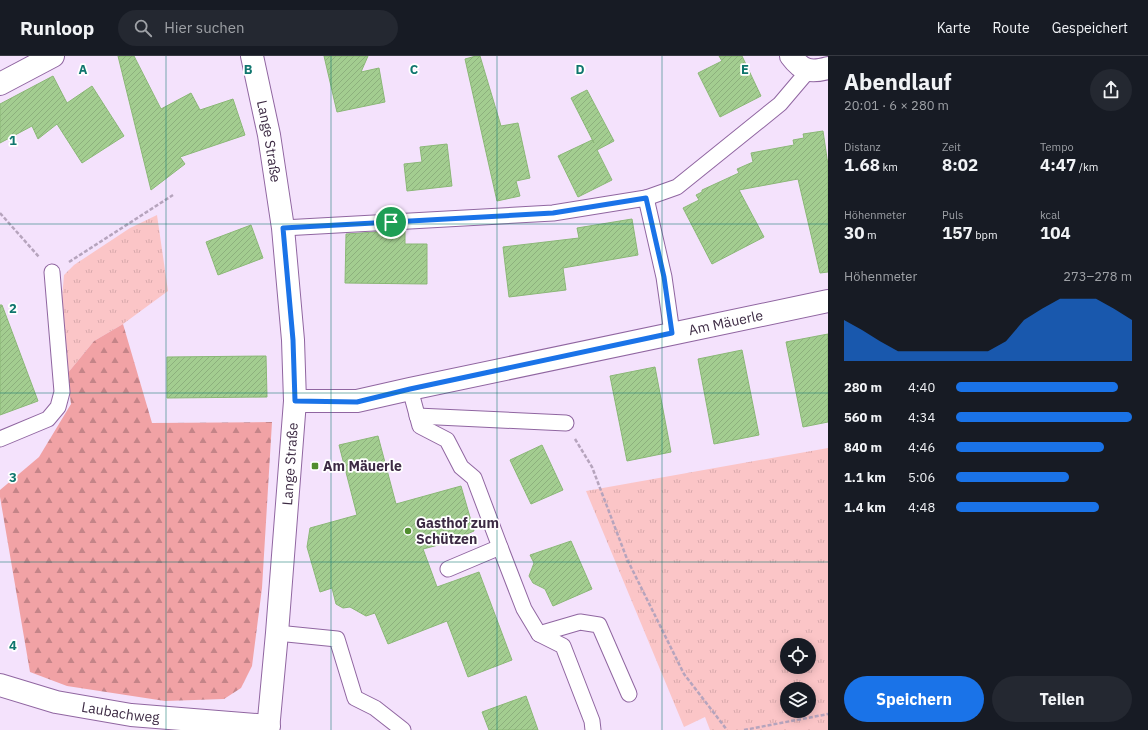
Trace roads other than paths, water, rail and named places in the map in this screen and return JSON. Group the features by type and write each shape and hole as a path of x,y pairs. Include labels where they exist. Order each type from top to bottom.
{"street":[{"path":"0,84 53,56"},
{"name":"Lange Straße","path":"252,56 269,135 283,228 293,340 295,401 268,728"},
{"path":"791,56 798,65 818,70"},
{"name":"Am Mäuerle","path":"295,401 357,402 410,389 828,301"},
{"name":"Laubachweg","path":"0,685 63,703 131,716 189,725 268,728"}],"lane":[{"path":"283,228 553,213 646,198 677,187 780,104 818,70"},
{"path":"646,198 664,277 672,333"},
{"path":"0,439 48,419 58,407 62,392 52,272"},
{"path":"410,389 420,426 447,440 461,467 474,478 524,609 539,634 564,646 592,721 593,730"},
{"path":"417,416 566,424"},
{"path":"448,569 500,547"},
{"path":"539,634 580,622 598,625 629,694"},
{"path":"277,633 337,639 355,698 375,708 403,730"}],"place":[{"name":"Am Mäuerle","path":"315,466"},
{"name":"Gasthof zum Schützen","path":"408,531"}]}
